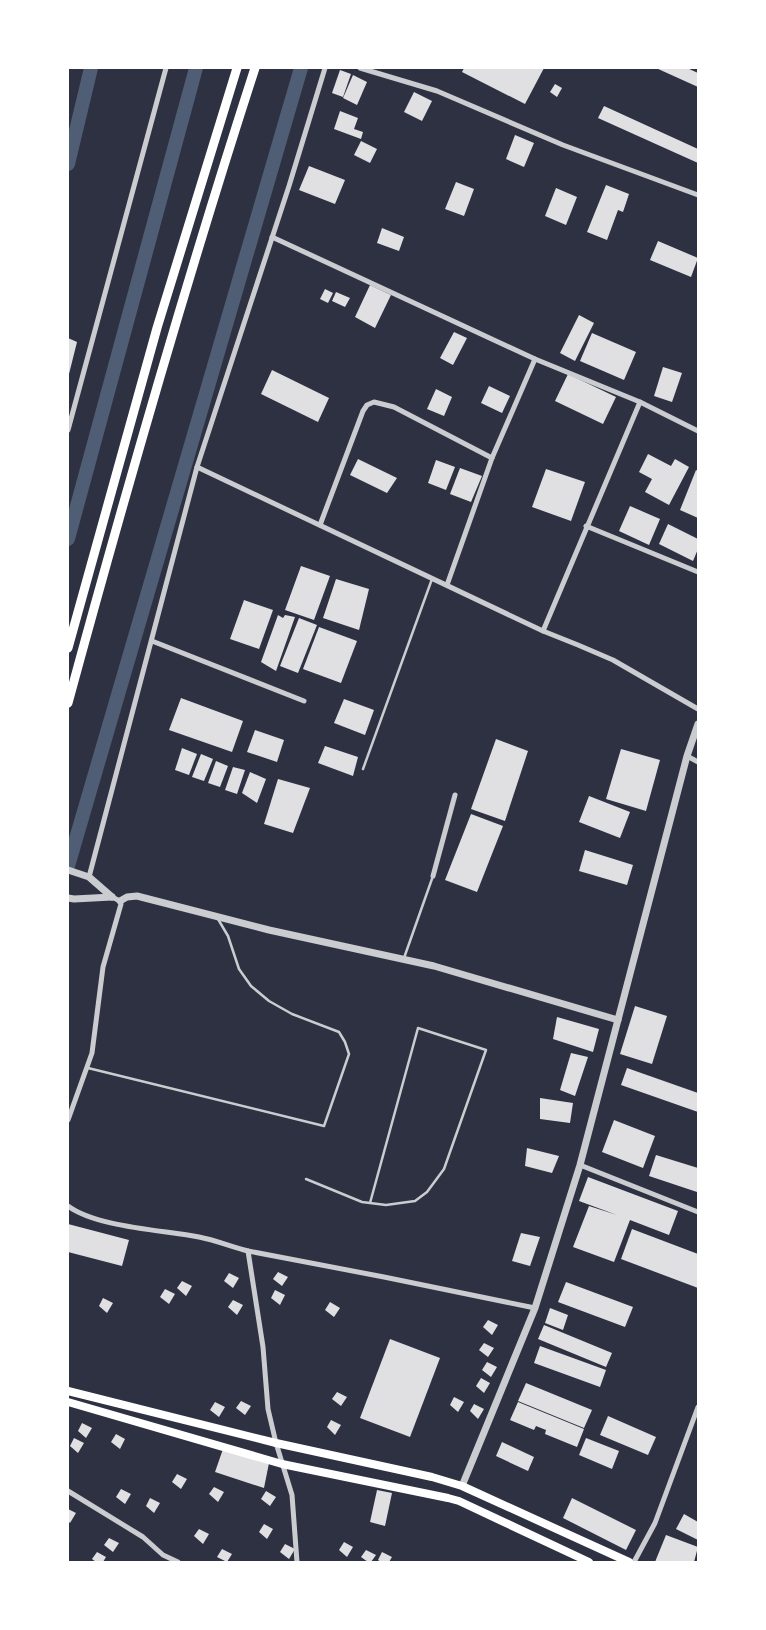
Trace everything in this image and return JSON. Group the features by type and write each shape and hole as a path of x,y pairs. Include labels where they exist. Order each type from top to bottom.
{"main road":[{"path":"68,648 157,328 237,68"},
{"path":"68,703 133,468 254,68"},
{"path":"68,1391 276,1443 424,1475 462,1486 629,1562"},
{"path":"68,1402 282,1464 459,1501 590,1562"}],"street":[{"path":"68,430 166,68"},
{"path":"86,876 152,641 197,467 325,68"},
{"path":"360,68 437,91 563,145 698,195"},
{"path":"272,236 535,359 640,402 698,431"},
{"path":"447,585 492,458 535,359"},
{"path":"320,525 363,411 374,402 394,407 492,458"},
{"path":"543,632 586,526 640,402"},
{"path":"197,467 543,632 613,660 698,709"},
{"path":"586,526 698,572"},
{"path":"152,641 304,701"},
{"path":"462,1486 535,1308 580,1165 687,756 698,728"},
{"path":"687,756 698,762"},
{"path":"433,876 455,795"},
{"path":"68,870 86,876 112,897 120,901"},
{"path":"120,901 127,897 137,896 269,930 434,966 618,1020"},
{"path":"71,898 112,897"},
{"path":"68,1120 92,1053 104,967 120,910 120,901"},
{"path":"580,1165 698,1212"},
{"path":"68,1206 83,1215 112,1223 201,1238 248,1251 535,1308"},
{"path":"248,1251 262,1347 268,1409 292,1495 297,1562"},
{"path":"634,1562 655,1523 698,1407"},
{"path":"68,1491 143,1538 163,1555 178,1562"}],"lane":[{"path":"363,769 432,578"},
{"path":"403,959 433,876"},
{"path":"88,1068 324,1126 349,1054 345,1042 339,1032 292,1014 269,1001 251,986 239,969 228,936 216,916"},
{"path":"306,1179 362,1202 370,1203 386,1205 415,1201 427,1192 444,1169 486,1050 418,1028 370,1203"}],"building":[{"path":"464,68 544,68 525,104 462,72"},
{"path":"656,68 687,68 698,73 698,87"},
{"path":"340,70 351,74 343,97 332,93"},
{"path":"353,75 367,82 357,105 343,98"},
{"path":"555,84 562,88 557,97 550,92"},
{"path":"414,92 432,101 422,121 404,112"},
{"path":"604,106 698,149 698,163 598,118"},
{"path":"340,111 358,118 354,129 363,132 361,139 334,129"},
{"path":"515,135 534,143 524,167 506,159"},
{"path":"361,141 377,149 370,163 354,155"},
{"path":"309,166 345,180 335,204 299,190"},
{"path":"456,182 474,189 464,216 445,209"},
{"path":"606,185 629,194 623,212 618,210 607,240 587,232"},
{"path":"556,188 577,197 566,225 545,216"},
{"path":"382,228 404,237 399,251 377,243"},
{"path":"658,241 698,258 691,277 650,260"},
{"path":"370,285 391,295 375,328 355,317"},
{"path":"325,289 333,293 328,303 320,299"},
{"path":"336,292 350,298 345,307 332,301"},
{"path":"579,315 594,323 575,361 560,353"},
{"path":"454,332 467,338 453,365 440,358"},
{"path":"592,333 636,352 624,380 580,361"},
{"path":"68,338 77,342 68,378"},
{"path":"663,367 682,373 672,402 654,396"},
{"path":"272,370 329,398 318,422 261,394"},
{"path":"568,374 616,397 603,424 555,401"},
{"path":"489,386 510,396 502,413 481,403"},
{"path":"436,389 452,397 444,416 427,409"},
{"path":"648,454 671,466 675,459 689,467 669,505 645,492 652,479 639,472"},
{"path":"358,459 397,478 387,493 350,475"},
{"path":"436,460 455,467 446,490 428,483"},
{"path":"460,468 482,476 471,502 450,494"},
{"path":"546,469 585,482 571,521 532,507"},
{"path":"696,470 698,471 698,518 680,510"},
{"path":"630,506 660,519 649,545 619,531"},
{"path":"668,524 698,539 698,549 693,561 659,544"},
{"path":"301,566 330,576 314,620 285,610"},
{"path":"336,579 369,589 359,630 323,618"},
{"path":"244,600 273,610 259,649 230,639"},
{"path":"278,615 283,618 285,615 295,617 276,671 261,662"},
{"path":"299,618 317,625 298,673 280,666"},
{"path":"319,627 357,641 341,683 303,669"},
{"path":"181,698 243,721 232,752 169,730"},
{"path":"344,699 374,710 365,735 334,723"},
{"path":"255,730 284,740 277,762 247,752"},
{"path":"496,739 528,751 505,821 471,809"},
{"path":"325,746 358,757 353,776 318,763"},
{"path":"182,748 197,754 189,775 175,770"},
{"path":"621,749 660,760 646,811 606,799"},
{"path":"201,754 213,759 204,781 192,777"},
{"path":"216,761 228,766 220,787 208,783"},
{"path":"233,767 245,770 237,794 225,790"},
{"path":"250,772 266,779 257,803 242,793"},
{"path":"278,779 310,788 293,833 264,824"},
{"path":"589,796 630,812 620,838 579,822"},
{"path":"471,814 503,826 477,892 445,880"},
{"path":"585,850 633,865 627,885 579,871"},
{"path":"635,1006 667,1016 652,1064 620,1054"},
{"path":"557,1017 599,1029 593,1052 553,1039"},
{"path":"571,1053 588,1057 575,1096 560,1090"},
{"path":"627,1068 698,1093 698,1112 621,1085"},
{"path":"540,1098 573,1103 570,1123 540,1119"},
{"path":"614,1120 655,1136 643,1168 602,1152"},
{"path":"527,1148 559,1156 552,1173 525,1166"},
{"path":"656,1155 698,1168 697,1192 649,1176"},
{"path":"588,1177 678,1211 669,1235 630,1220 614,1262 573,1247 589,1206 617,1215 579,1201"},
{"path":"68,1224 129,1240 122,1266 68,1252"},
{"path":"632,1229 698,1254 698,1288 621,1259"},
{"path":"521,1233 540,1237 530,1266 512,1261"},
{"path":"278,1272 288,1277 282,1286 273,1279"},
{"path":"229,1273 239,1278 233,1288 224,1281"},
{"path":"182,1281 192,1286 186,1296 177,1288"},
{"path":"566,1282 633,1307 625,1327 558,1302"},
{"path":"165,1289 175,1294 169,1304 160,1297"},
{"path":"275,1290 285,1295 280,1305 271,1298"},
{"path":"103,1298 113,1303 107,1313 99,1306"},
{"path":"233,1300 243,1305 237,1315 228,1307"},
{"path":"330,1302 340,1308 334,1317 325,1310"},
{"path":"550,1308 568,1315 563,1330 545,1323"},
{"path":"488,1320 498,1325 492,1335 483,1327"},
{"path":"544,1325 612,1353 606,1367 538,1339"},
{"path":"390,1339 440,1358 410,1437 360,1418"},
{"path":"484,1343 494,1348 488,1357 479,1350"},
{"path":"540,1346 606,1370 600,1387 534,1363"},
{"path":"487,1362 497,1367 491,1377 482,1370"},
{"path":"481,1378 490,1383 484,1393 476,1386"},
{"path":"526,1383 592,1410 584,1428 518,1401"},
{"path":"337,1392 347,1397 341,1406 332,1399"},
{"path":"454,1397 464,1402 458,1412 450,1405"},
{"path":"241,1401 251,1406 245,1415 236,1408"},
{"path":"215,1402 225,1407 219,1417 210,1410"},
{"path":"518,1402 584,1429 577,1447 545,1434 546,1430 536,1426 534,1430 510,1420"},
{"path":"474,1404 484,1409 478,1419 470,1411"},
{"path":"608,1416 656,1437 648,1455 600,1435"},
{"path":"331,1420 341,1425 335,1435 327,1427"},
{"path":"82,1423 92,1428 86,1438 78,1431"},
{"path":"116,1434 125,1439 120,1449 111,1442"},
{"path":"74,1438 84,1443 78,1453 70,1446"},
{"path":"586,1438 619,1451 612,1469 579,1455"},
{"path":"502,1442 534,1457 528,1471 496,1456"},
{"path":"223,1449 269,1463 264,1488 215,1472"},
{"path":"177,1474 187,1479 181,1489 172,1482"},
{"path":"214,1487 224,1492 218,1502 209,1494"},
{"path":"121,1489 131,1494 125,1504 116,1497"},
{"path":"377,1490 392,1493 385,1526 370,1522"},
{"path":"266,1491 276,1497 270,1506 261,1499"},
{"path":"150,1498 160,1503 154,1513 146,1506"},
{"path":"572,1498 636,1530 626,1550 563,1518"},
{"path":"68,1509 76,1513 70,1523 68,1521"},
{"path":"684,1514 698,1522 698,1540 676,1529"},
{"path":"264,1524 273,1529 267,1539 259,1532"},
{"path":"199,1529 209,1534 203,1544 194,1536"},
{"path":"666,1535 698,1547 694,1562 655,1562"},
{"path":"109,1538 119,1543 113,1552 104,1545"},
{"path":"344,1542 353,1547 347,1557 339,1550"},
{"path":"285,1544 295,1549 289,1559 280,1552"},
{"path":"222,1549 232,1554 227,1562 217,1557"},
{"path":"366,1550 376,1555 371,1562 361,1557"},
{"path":"97,1552 106,1557 103,1562 96,1562 92,1559"},
{"path":"382,1552 392,1557 389,1562 378,1560"}],"waterway":[{"path":"68,164 91,68"},
{"path":"68,539 196,68"},
{"path":"68,866 301,68"}]}
